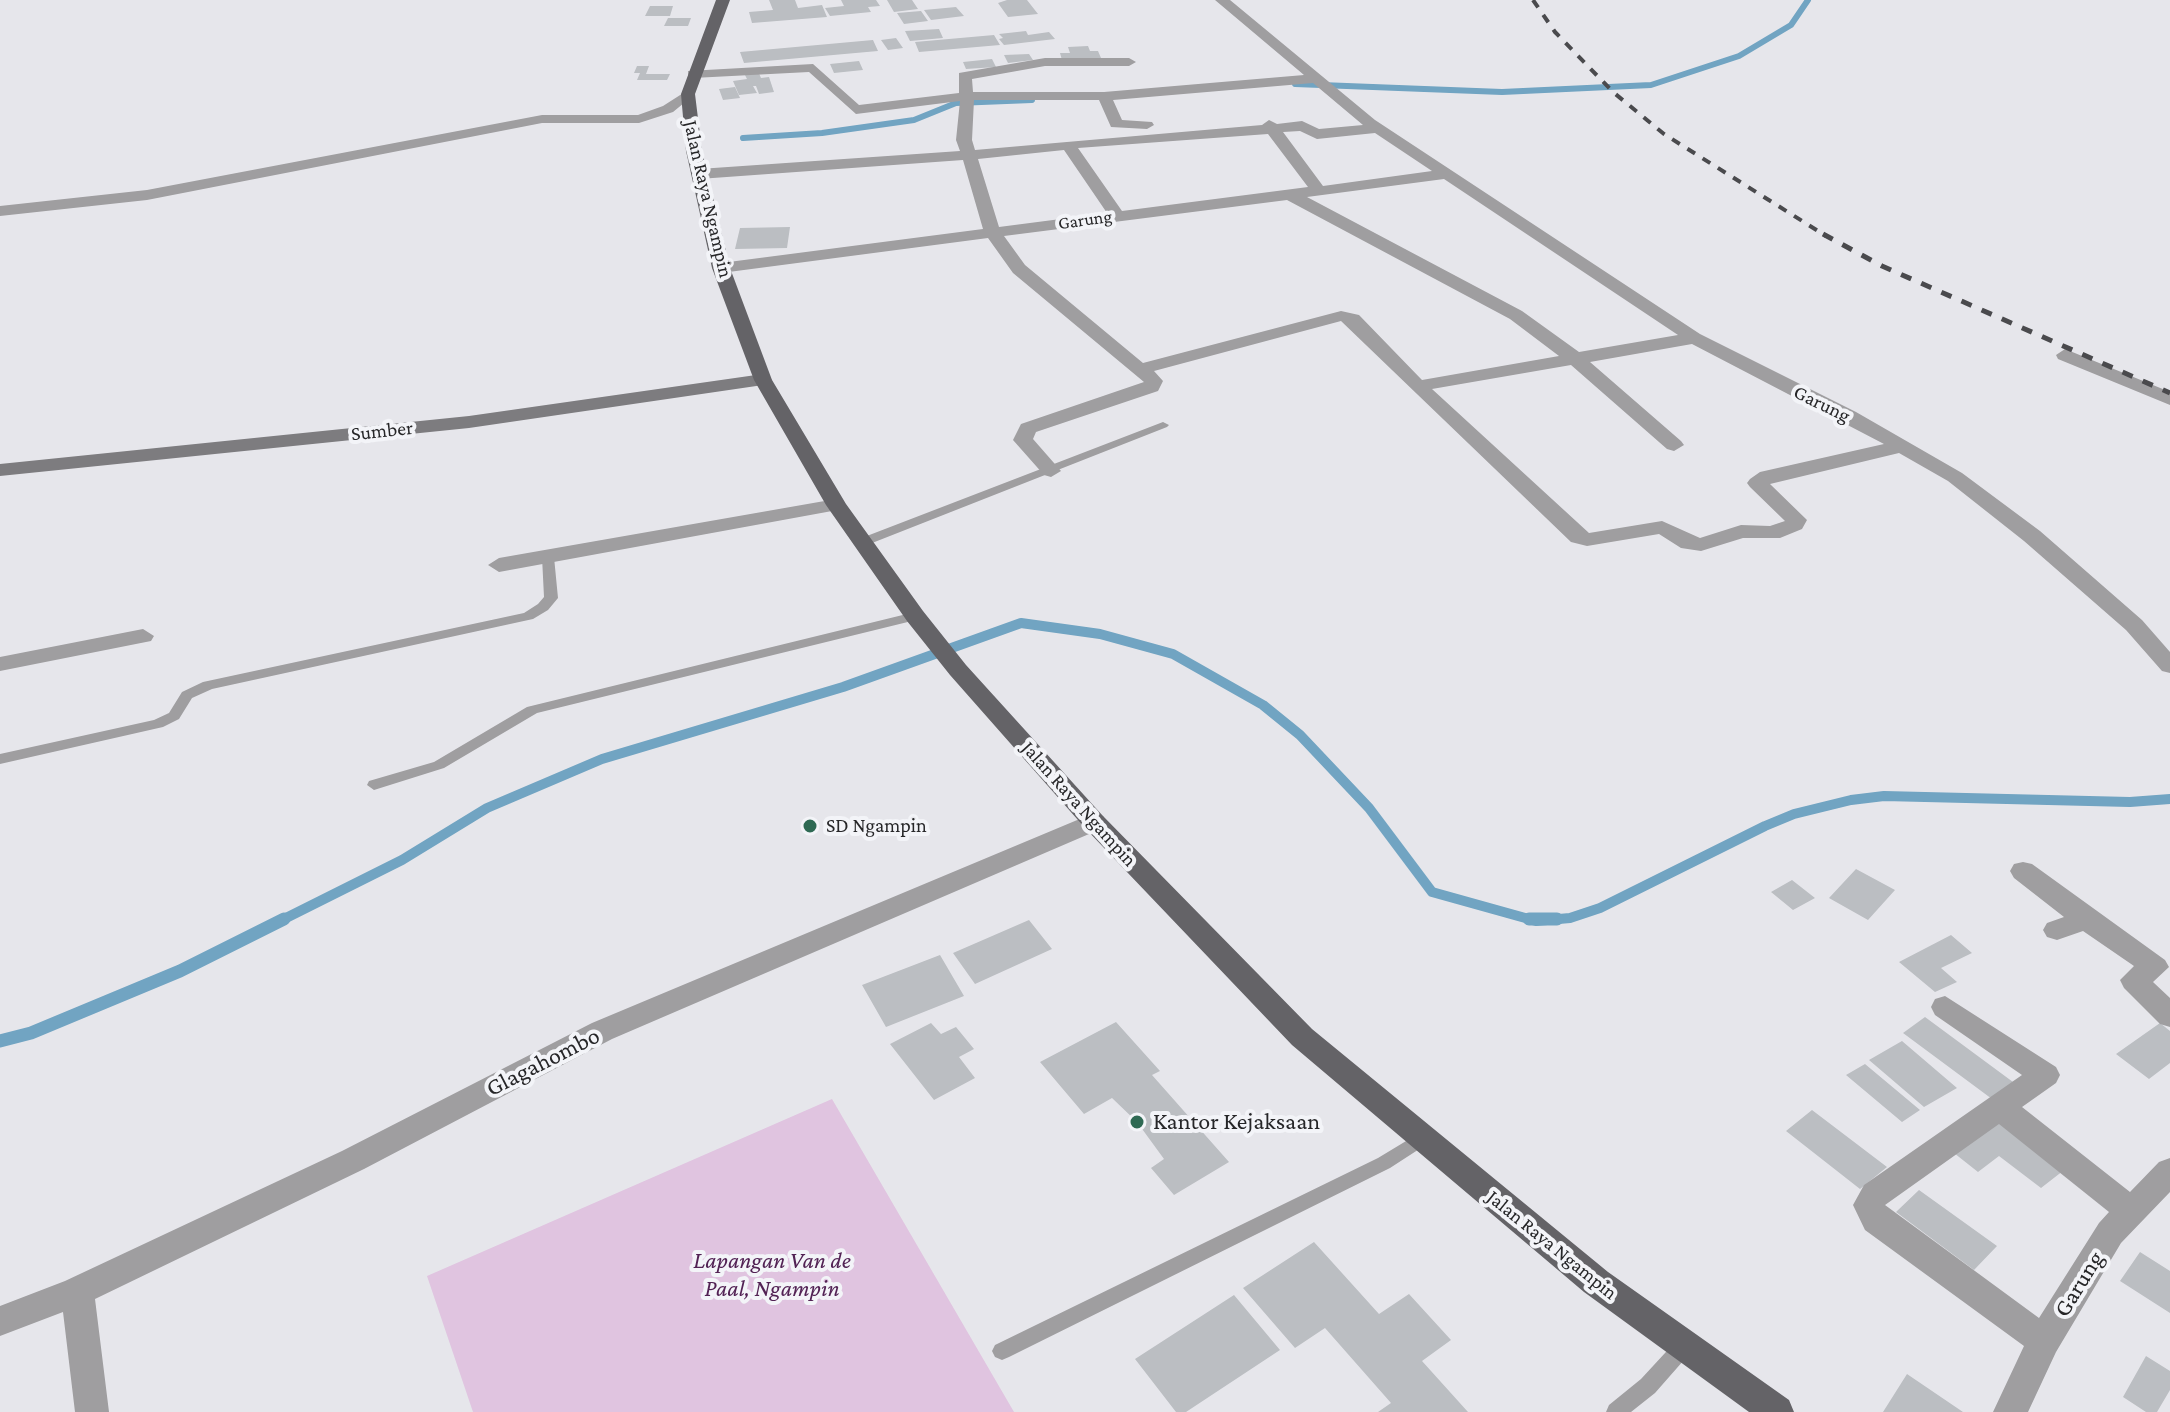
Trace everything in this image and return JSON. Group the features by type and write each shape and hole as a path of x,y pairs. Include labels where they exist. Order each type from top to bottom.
{"main road":[{"name":"Jalan Raya Ngampin","path":"723,0 688,94 699,174 721,268 763,380 836,505 915,616 958,670 1094,822 1302,1037 1596,1282 1777,1412"}],"street":[{"name":"Garung","path":"1222,0 1377,128 1694,338 1903,446 1955,477 2032,536 2134,625 2170,664"},
{"path":"996,54 1012,97"},
{"path":"1051,471 1023,435 1028,428 1151,387 1154,381 1019,269 993,233 964,140 967,101 964,76 1045,62 1129,62"},
{"path":"693,74 813,68 856,110 1012,97 1105,98 1325,84"},
{"path":"0,211 147,195 542,119 639,119 668,109 688,94"},
{"path":"1105,98 1116,124 1153,125 1159,127 1166,139"},
{"path":"1269,126 1317,189"},
{"path":"699,174 968,156 1068,145 1166,139 1269,126 1302,126 1317,134 1377,128"},
{"path":"1068,145 1117,216"},
{"name":"Garung","path":"721,268 1449,174"},
{"path":"1287,193 1336,222 1473,290 1516,315 1573,357 1674,445"},
{"path":"1141,369 1341,316 1353,319 1418,386 1579,537 1587,540 1662,527 1689,543 1701,545 1741,531 1772,533 1795,525 1796,520 1757,483 1767,476 1903,446"},
{"path":"1418,386 1694,338"},
{"path":"2065,355 2170,399"},
{"name":"Sumber","path":"0,470 469,422 763,380"},
{"path":"499,565 836,505"},
{"path":"0,664 143,636"},
{"name":"Glagahombo","path":"0,1321 77,1291 353,1160 602,1031 1094,822"},
{"path":"2023,871 2086,919 2163,963 2134,980 2170,1016"},
{"path":"2057,930 2086,919"},
{"path":"1945,1007 2045,1075 1875,1194 1869,1205 1876,1220 2044,1341"},
{"path":"2000,1107 2131,1211"},
{"name":"Garung","path":"2010,1412 2044,1341 2110,1233 2170,1171"},
{"path":"77,1291 92,1412"}],"lane":[{"path":"863,542 1163,425"},
{"path":"0,759 158,724 174,716 187,695 208,685 528,616 551,598 548,557"},
{"path":"374,785 439,765 532,710 915,616"},
{"path":"1002,1351 1384,1163 1421,1139"},
{"path":"1616,1412 1648,1386 1684,1346"}],"green space":[{"name":"Lapangan Van de Paal, Ngampin","path":"832,1099 1014,1412 473,1412 427,1276"}],"building":[{"path":"769,0 795,0 798,8 822,5 827,17 752,23 749,12 773,10"},
{"path":"841,0 876,0 880,6 868,7 871,12 830,16 825,8 844,6"},
{"path":"887,0 912,0 918,9 894,12"},
{"path":"1027,0 1038,14 1008,17 998,3"},
{"path":"650,6 673,6 670,16 645,16"},
{"path":"956,7 964,16 931,20 924,10"},
{"path":"921,11 928,21 904,24 897,13"},
{"path":"668,18 691,18 688,26 664,26"},
{"path":"939,29 943,38 910,41 905,31"},
{"path":"1026,31 1028,35 1049,32 1055,39 1004,45 999,39 1003,38 999,34"},
{"path":"994,35 1000,45 919,52 915,42"},
{"path":"896,38 903,48 888,50 881,40"},
{"path":"873,40 878,51 744,63 740,52"},
{"path":"1088,46 1090,51 1098,51 1101,58 1062,60 1060,53 1070,53 1068,47"},
{"path":"1029,54 1033,60 1008,63 1004,55"},
{"path":"992,59 996,67 966,69 963,62"},
{"path":"859,61 863,70 834,73 830,64"},
{"path":"637,66 649,66 646,74 670,74 667,80 637,80 640,73 634,73"},
{"path":"758,71 761,78 769,77 774,92 759,94 753,86 757,93 739,95 733,81 747,79 744,73"},
{"path":"735,87 740,98 723,100 719,89"},
{"path":"790,227 787,248 735,249 740,228"},
{"path":"1856,869 1895,890 1868,920 1829,898"},
{"path":"1792,880 1815,898 1793,910 1771,892"},
{"path":"1029,920 1052,949 975,984 953,953"},
{"path":"1951,935 1972,953 1941,968 1957,982 1935,992 1899,962"},
{"path":"940,955 964,996 886,1027 862,985"},
{"path":"1925,1017 2013,1082 1992,1099 1903,1033"},
{"path":"1116,1022 1160,1071 1152,1075 1229,1162 1174,1195 1151,1168 1164,1159 1137,1122 1112,1098 1084,1114 1040,1062"},
{"path":"931,1023 941,1034 956,1027 974,1049 959,1057 975,1078 934,1100 890,1044"},
{"path":"2160,1023 2170,1031 2170,1063 2149,1079 2116,1054"},
{"path":"1902,1041 1957,1088 1924,1107 1869,1060"},
{"path":"1865,1064 1920,1110 1902,1122 1846,1075"},
{"path":"1812,1110 1887,1167 1860,1189 1786,1131"},
{"path":"2002,1117 2068,1167 2041,1188 1999,1156 1978,1172 1954,1153"},
{"path":"1919,1190 1997,1246 1974,1270 1896,1212"},
{"path":"1314,1242 1379,1314 1409,1294 1451,1340 1422,1361 1468,1412 1378,1412 1391,1403 1325,1328 1295,1348 1243,1288"},
{"path":"2140,1252 2170,1271 2170,1313 2120,1281"},
{"path":"1234,1295 1280,1350 1186,1412 1176,1412 1135,1359"},
{"path":"2146,1356 2170,1371 2170,1390 2157,1412 2146,1412 2123,1397"},
{"path":"1907,1374 1963,1412 1883,1412"}],"waterway":[{"path":"1295,84 1502,92 1651,85 1739,56 1791,25 1808,0"},
{"path":"743,138 822,133 914,120 956,103 1032,100"},
{"path":"0,1041 31,1033 180,971 402,860 487,808 602,759 843,687 1021,623 1100,634 1173,654 1263,705 1300,735 1369,808 1432,892 1536,921 1570,918 1600,908 1765,826 1794,814 1851,800 1884,796 2130,802 2170,799"},
{"path":"1529,919 1557,919"}],"railway":[{"path":"1533,0 1555,32 1613,92 1664,134 1826,236"},
{"path":"1823,234 1882,266 2170,393"}],"place":[{"name":"SD Ngampin","path":"810,826"},
{"name":"Kantor Kejaksaan","path":"1137,1122"}]}
